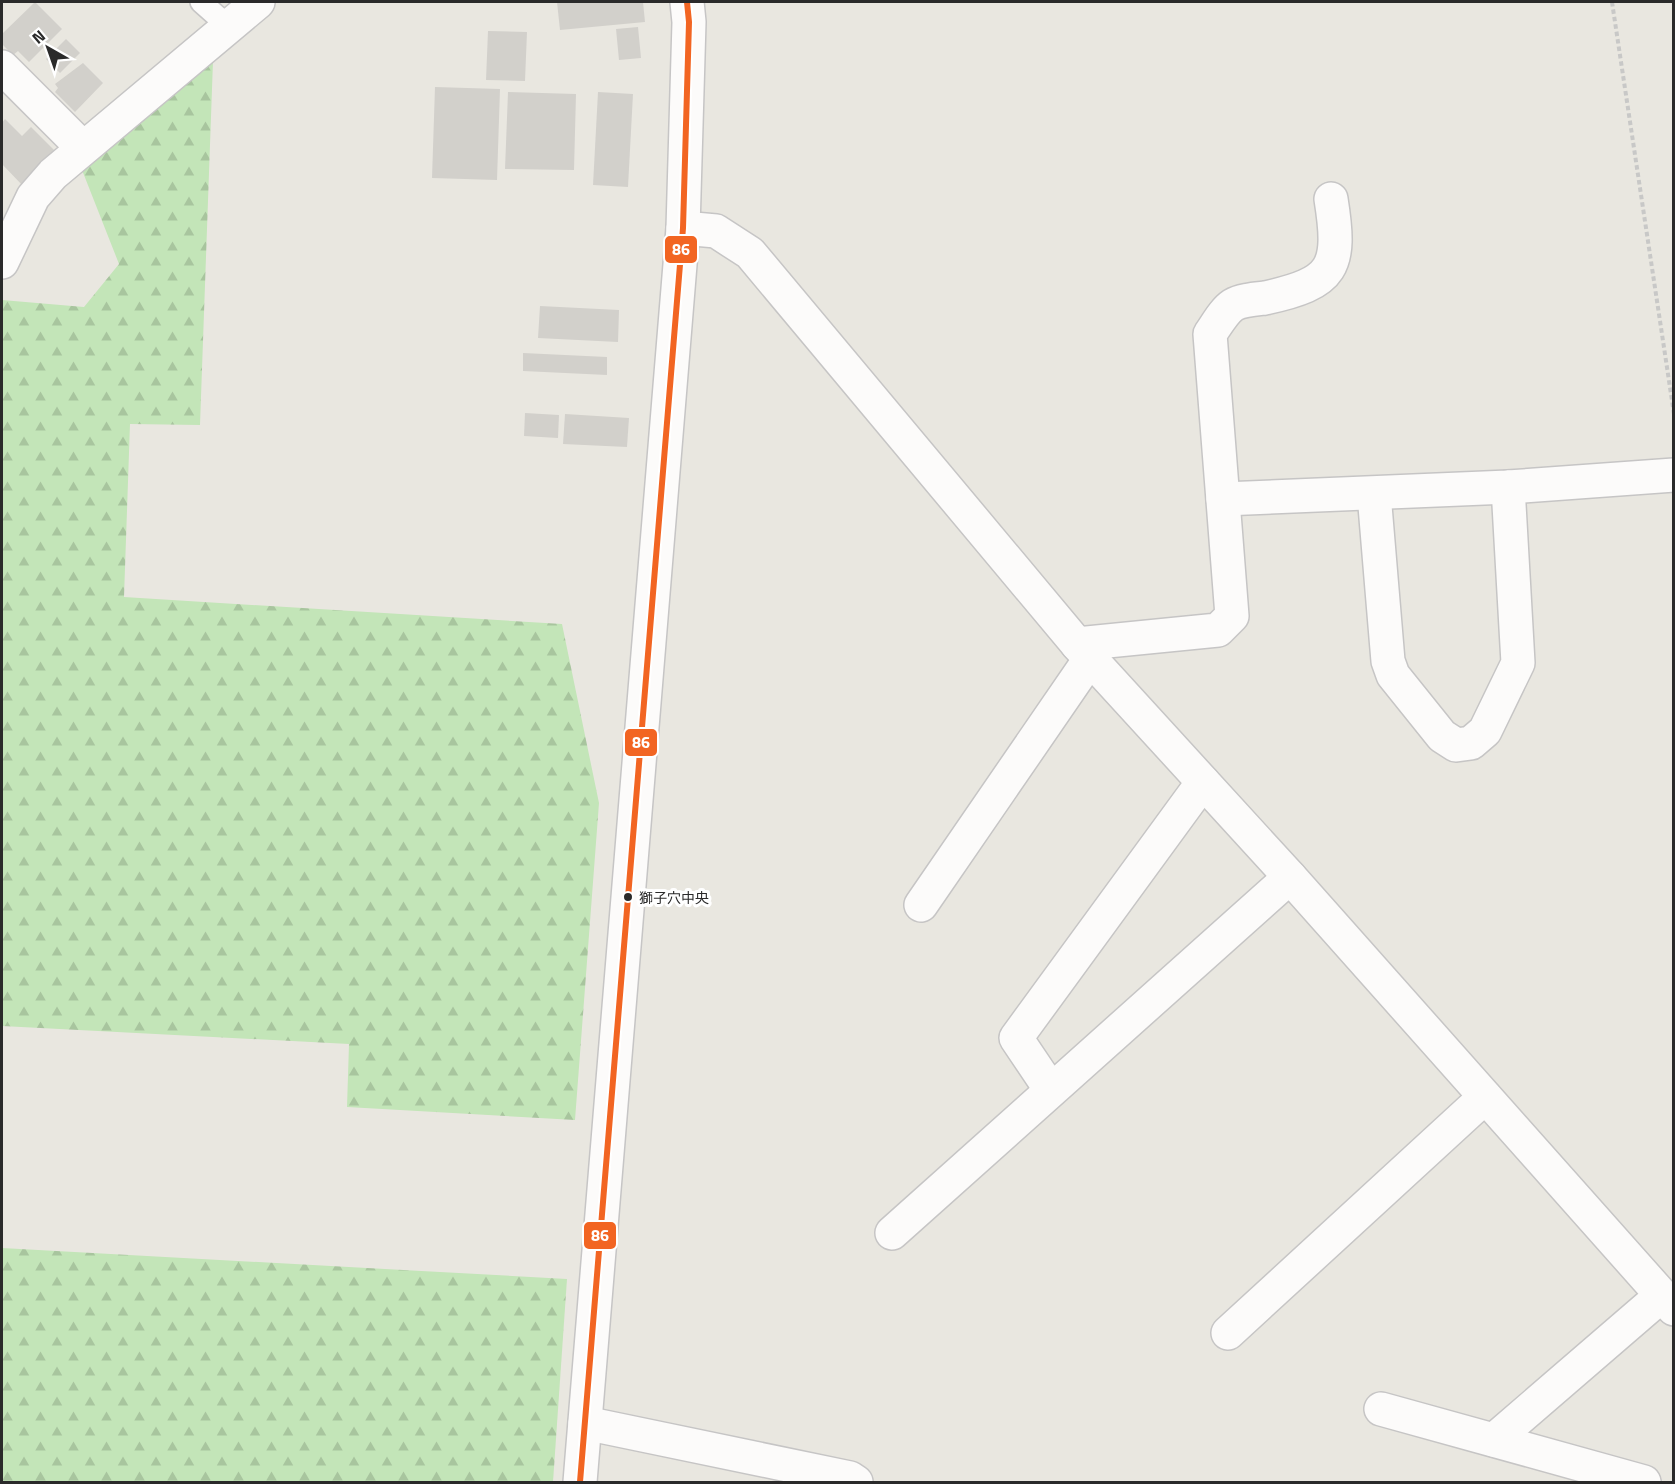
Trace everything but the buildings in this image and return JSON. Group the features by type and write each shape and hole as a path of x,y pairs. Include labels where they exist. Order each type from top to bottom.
{"street":[{"path":"2,262 33,197 53,174 258,2"},
{"path":"580,1482 683,228 689,22 687,2"},
{"path":"2,68 83,148"},
{"path":"921,905 1084,651 1218,630 1232,616 1210,334 1234,304 1304,289 1332,264 1337,236 1331,198"},
{"path":"683,228 716,231 750,254 1084,651 1290,877 1667,1302 1494,1440"},
{"path":"1223,499 1509,487 1674,475"},
{"path":"1374,494 1388,661 1393,675 1442,736 1456,745 1471,743 1485,731 1518,663 1509,487"},
{"path":"1051,1090 1016,1038 1203,782"},
{"path":"892,1233 1290,877"},
{"path":"1228,1334 1485,1097"},
{"path":"1381,1409 1644,1482"},
{"path":"585,1423 850,1478 856,1482"}],"lane":[{"path":"201,2 228,26"}],"path":[{"path":"1612,2 1674,414"}],"green space":[{"path":"213,61 200,425 130,424 124,597 562,624 599,803 575,1120 347,1107 349,1044 2,1026 2,300 84,307 119,264 82,170"},
{"path":"2,1248 567,1279 553,1482 2,1482"}],"transit line":[{"name":"86","path":"580,1482 683,228 689,22 687,2"}],"place":[{"name":"獅子穴中央","path":"628,897"}]}
